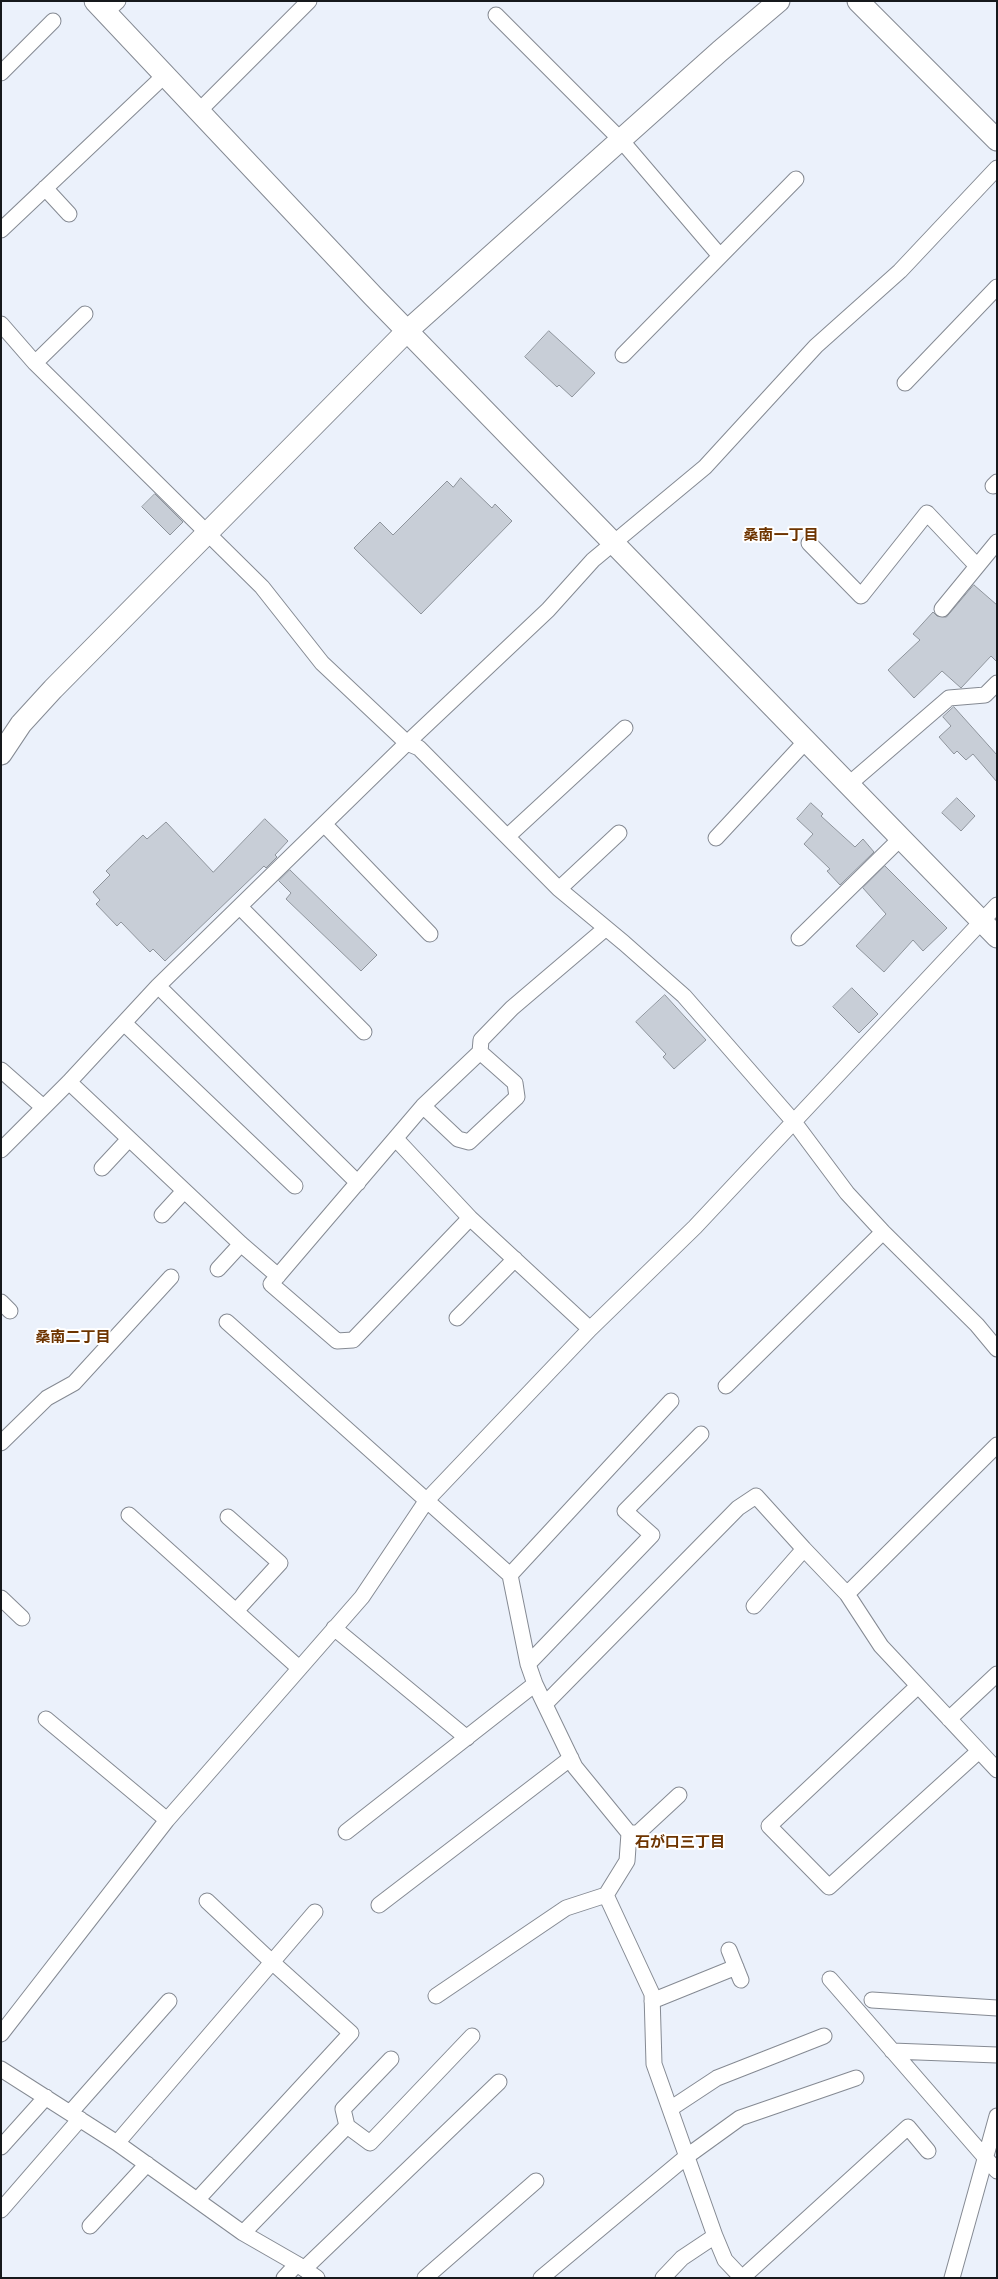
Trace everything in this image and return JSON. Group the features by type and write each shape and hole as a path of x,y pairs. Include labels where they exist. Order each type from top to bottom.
{"street":[{"path":"199,111 309,1"},
{"path":"2,751 21,724 53,689 407,331 779,1"},
{"path":"858,1 997,140"},
{"path":"106,5 165,75 407,331 997,937"},
{"path":"496,15 621,140 720,256"},
{"path":"1,73 53,21"},
{"path":"1,230 165,75"},
{"path":"1,1150 68,1082 158,986 325,825 407,743 548,610 593,560 705,467 816,346 900,271 997,168"},
{"path":"623,355 796,179"},
{"path":"45,188 69,214"},
{"path":"905,383 997,287"},
{"path":"35,362 85,314"},
{"path":"1,324 35,362 262,587 322,663 407,743 419,748 559,889 684,996 794,1122 847,1193 883,1232 977,1325 997,1349"},
{"path":"809,543 861,596 927,513 977,566"},
{"path":"942,609 997,542"},
{"path":"848,785 949,698 985,695 997,683"},
{"path":"508,836 625,728"},
{"path":"716,838 806,741"},
{"path":"325,825 430,934"},
{"path":"559,889 619,833"},
{"path":"799,938 901,838"},
{"path":"1,2034 167,1820 362,1597 427,1500 590,1329 695,1228 981,920 997,905"},
{"path":"240,907 364,1032"},
{"path":"470,1218 353,1340 338,1341 271,1284 423,1106 480,1052 481,1040 512,1008 606,928"},
{"path":"158,986 358,1183"},
{"path":"124,1023 295,1186"},
{"path":"423,1106 458,1139 469,1142 517,1097 515,1083 480,1052"},
{"path":"1,1070 42,1107"},
{"path":"68,1082 241,1244 278,1276"},
{"path":"102,1168 129,1139"},
{"path":"396,1139 470,1218 590,1329"},
{"path":"162,1215 184,1190"},
{"path":"726,1386 883,1232"},
{"path":"218,1269 241,1244"},
{"path":"457,1318 514,1259"},
{"path":"1,1443 47,1398 74,1383 171,1277"},
{"path":"228,1322 427,1500 469,1541 510,1575 528,1664 535,1684 575,1767 629,1833 627,1861 606,1895 566,1908 436,1996"},
{"path":"510,1575 671,1401"},
{"path":"528,1664 652,1535 625,1511 701,1434"},
{"path":"847,1594 997,1445"},
{"path":"545,1704 738,1508 756,1496 847,1594 881,1646 997,1770"},
{"path":"129,1515 299,1668"},
{"path":"228,1517 280,1563 236,1611"},
{"path":"754,1606 804,1549"},
{"path":"1,1598 22,1618"},
{"path":"334,1628 467,1738"},
{"path":"949,1719 997,1674"},
{"path":"346,1832 535,1684"},
{"path":"918,1686 769,1826 829,1887 979,1751"},
{"path":"46,1718 167,1820"},
{"path":"379,1904 570,1758"},
{"path":"629,1833 638,1833 679,1795"},
{"path":"606,1895 652,1994 654,2064 686,2157 725,2260 742,2278 908,2127 928,2151"},
{"path":"197,2200 351,2032 272,1962 207,1901"},
{"path":"117,2143 315,1912"},
{"path":"652,2001 738,1973 729,1950"},
{"path":"830,1979 997,2171"},
{"path":"872,2000 997,2008"},
{"path":"1,2210 168,2001"},
{"path":"391,2059 343,2108 347,2126 370,2143 472,2036"},
{"path":"670,2109 717,2078 824,2036"},
{"path":"892,2051 997,2055"},
{"path":"1,2069 117,2143 243,2233 300,2266 317,2278"},
{"path":"541,2278 686,2157 740,2118 856,2078"},
{"path":"284,2278 300,2266 499,2082"},
{"path":"1,2147 46,2097"},
{"path":"952,2278 997,2116"},
{"path":"243,2233 347,2126"},
{"path":"90,2226 147,2164"},
{"path":"425,2278 536,2180"},
{"path":"663,2278 682,2258 715,2236"}],"building":[{"path":"549,331 595,373 572,397 559,385 557,387 525,357"},
{"path":"461,478 492,508 495,504 512,521 421,614 354,548 380,522 393,535 447,481 453,487"},
{"path":"155,494 183,522 170,535 142,507"},
{"path":"974,585 997,605 997,662 991,656 961,688 942,671 914,698 888,670 920,640 913,634 933,612 937,616 946,617"},
{"path":"954,707 997,755 997,782 973,754 966,760 957,751 954,754 939,737 951,726 943,717"},
{"path":"957,798 975,816 961,831 942,813"},
{"path":"811,803 823,814 821,816 855,847 863,839 874,852 840,885 827,871 830,869 804,844 813,834 797,819"},
{"path":"265,819 288,841 275,855 277,857 266,868 264,866 165,961 153,949 150,952 121,922 117,926 96,904 100,900 93,892 110,875 106,871 143,835 147,839 166,822 213,872"},
{"path":"885,866 947,928 923,951 913,940 884,972 856,946 886,914 863,888"},
{"path":"290,870 377,955 361,971 286,899 291,893 279,881"},
{"path":"852,988 878,1014 859,1033 833,1007"},
{"path":"665,995 706,1040 674,1069 663,1057 666,1054 636,1022"}],"district":[{"name":"桑南一丁目","path":"781,536"},
{"name":"桑南二丁目","path":"73,1338"},
{"name":"石が口三丁目","path":"680,1843"}]}
